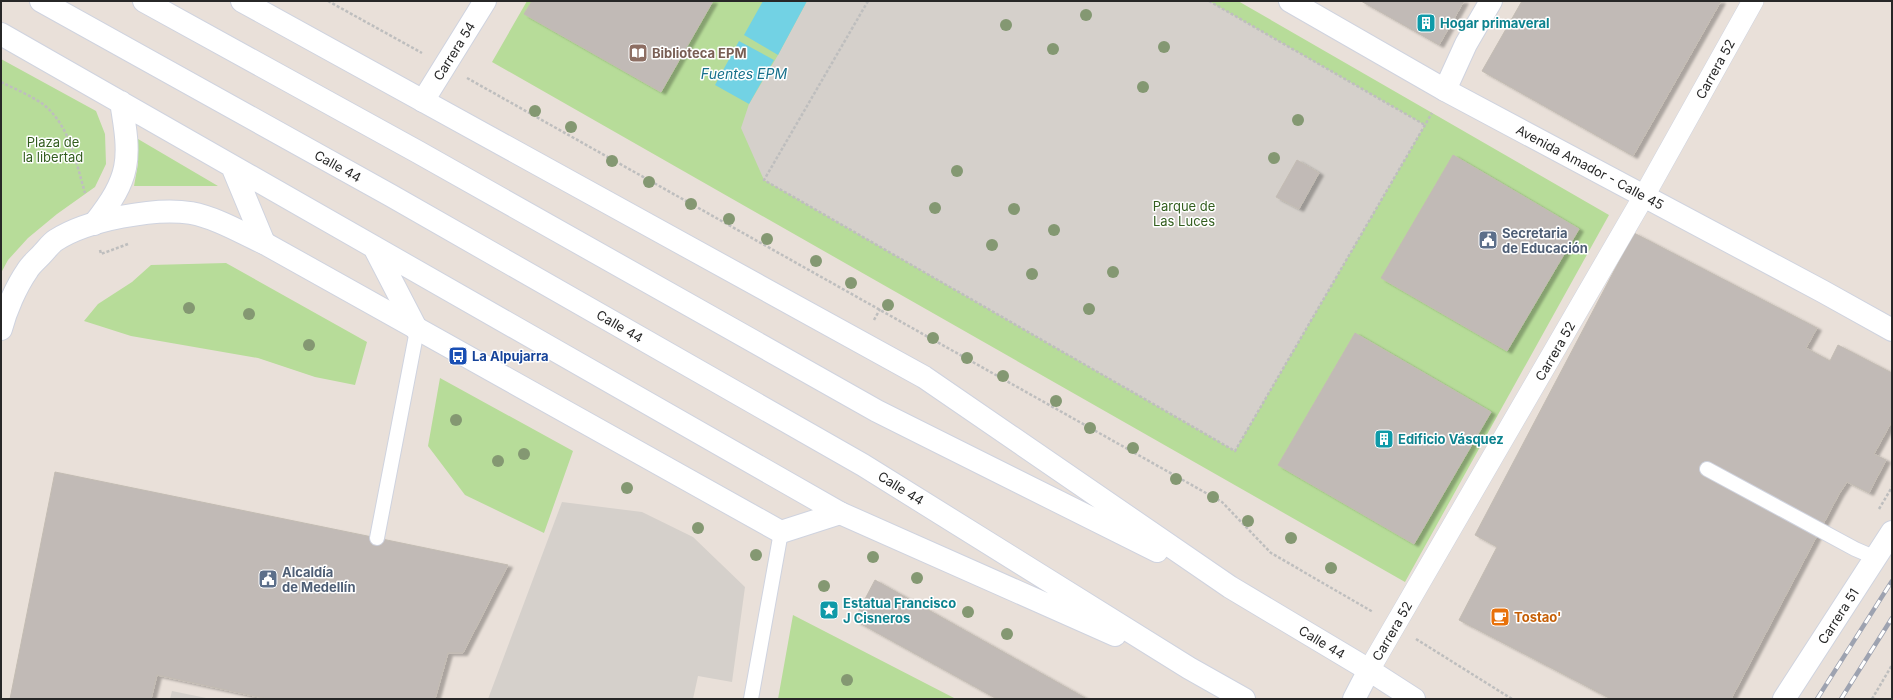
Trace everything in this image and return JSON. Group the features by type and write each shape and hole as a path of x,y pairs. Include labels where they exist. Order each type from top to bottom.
{"main road":[{"name":"Calle 44","path":"41,1 390,195 863,465 1189,668 1244,699"},
{"name":"Calle 44","path":"144,1 411,148 877,411 1230,587"},
{"name":"Calle 44","path":"242,1 924,377 1230,587 1369,670 1414,699"},
{"name":"Carrera 54","path":"423,101 485,1"},
{"name":"Avenida Amador - Calle 45","path":"1290,1 1445,90 1892,330"},
{"path":"1445,90 1466,44 1491,1"},
{"name":"Calle 44","path":"1,34 840,513 1189,668"},
{"path":"94,224 109,205 121,185 127,161 127,136 121,102"},
{"path":"232,166 264,243"},
{"path":"1,329 12,299 27,270 55,240 94,224 135,214 164,212 191,213 220,221 264,243 417,330 781,532 840,513"},
{"path":"374,247 417,330"},
{"name":"Carrera 51","path":"1784,699 1892,532"},
{"name":"Carrera 52","path":"1354,699 1369,670"}],"street":[{"name":"Carrera 52","path":"1369,670 1644,196 1754,1"}],"lane":[{"path":"377,538 417,330"},
{"path":"1707,469 1855,549 1876,558"},
{"path":"751,699 781,532"}],"path":[{"path":"328,1 847,290 1222,502 1271,553 1395,626 1512,699"},
{"path":"868,1 764,180 1235,451 1445,90"},
{"path":"1209,1 1425,125"},
{"path":"1,82 44,106 58,122 68,137 82,186"},
{"path":"1872,699 1892,665"}],"green space":[{"name":"Parque de Las Luces","path":"527,1 1238,1 1609,215 1405,582 492,62"},
{"name":"Plaza de la libertad","path":"1,59 96,111 105,134 106,164 95,187 57,214 28,238 8,260 1,273"},
{"path":"138,139 218,186 134,186 138,164"},
{"path":"226,263 367,342 355,385 315,377 258,358 131,336 84,321 98,304 132,282 151,265"},
{"path":"440,378 573,451 544,533 465,495 428,446"},
{"path":"793,615 956,699 778,699"}],"shaded area":[{"name":"Parque de Las Luces","path":"807,1 1209,1 1425,125 1235,451 764,180 741,128 749,104 778,55"},
{"path":"562,502 642,512 693,537 745,587 732,682 698,676 693,699 488,699"},
{"path":"172,691 211,699 170,699"}],"water":[{"name":"Fuentes EPM","path":"763,1 807,1 778,55 744,35"},
{"name":"Fuentes EPM","path":"739,41 774,60 749,104 715,85"}],"building":[{"name":"Biblioteca EPM","path":"532,1 713,1 661,92 524,14"},
{"name":"Hogar primaveral","path":"1361,1 1464,1 1439,45"},
{"path":"1522,1 1721,1 1633,156 1482,71"},
{"path":"1453,155 1579,229 1507,351 1381,278"},
{"path":"1297,160 1319,173 1299,209 1276,197"},
{"path":"1634,233 1817,328 1806,348 1830,361 1838,345 1892,373 1892,406 1890,410 1892,411 1892,421 1874,454 1886,460 1869,493 1847,482 1839,494 1731,699 1688,699 1684,697 1683,699 1611,699 1459,620 1497,547 1475,535"},
{"name":"Edificio Vásquez","path":"1355,333 1491,412 1414,544 1278,465"},
{"name":"Alcaldía de Medellín","path":"55,472 508,565 463,653 448,653 435,699 268,699 157,675 151,699 10,699"},
{"path":"875,580 1087,699 997,699 854,620"}],"railway":[{"path":"1817,699 1892,581"},
{"path":"1841,699 1892,618"}],"place":[{"name":"Hogar primaveral","path":"1426,23"},
{"name":"Biblioteca EPM","path":"638,53"},
{"name":"Secretaria de Educación","path":"1488,240"},
{"name":"La Alpujarra","path":"458,356"},
{"name":"Edificio Vásquez","path":"1384,439"},
{"name":"Alcaldía de Medellín","path":"268,579"},
{"name":"Estatua Francisco J Cisneros","path":"829,610"},
{"name":"Tostao'","path":"1500,617"}]}
